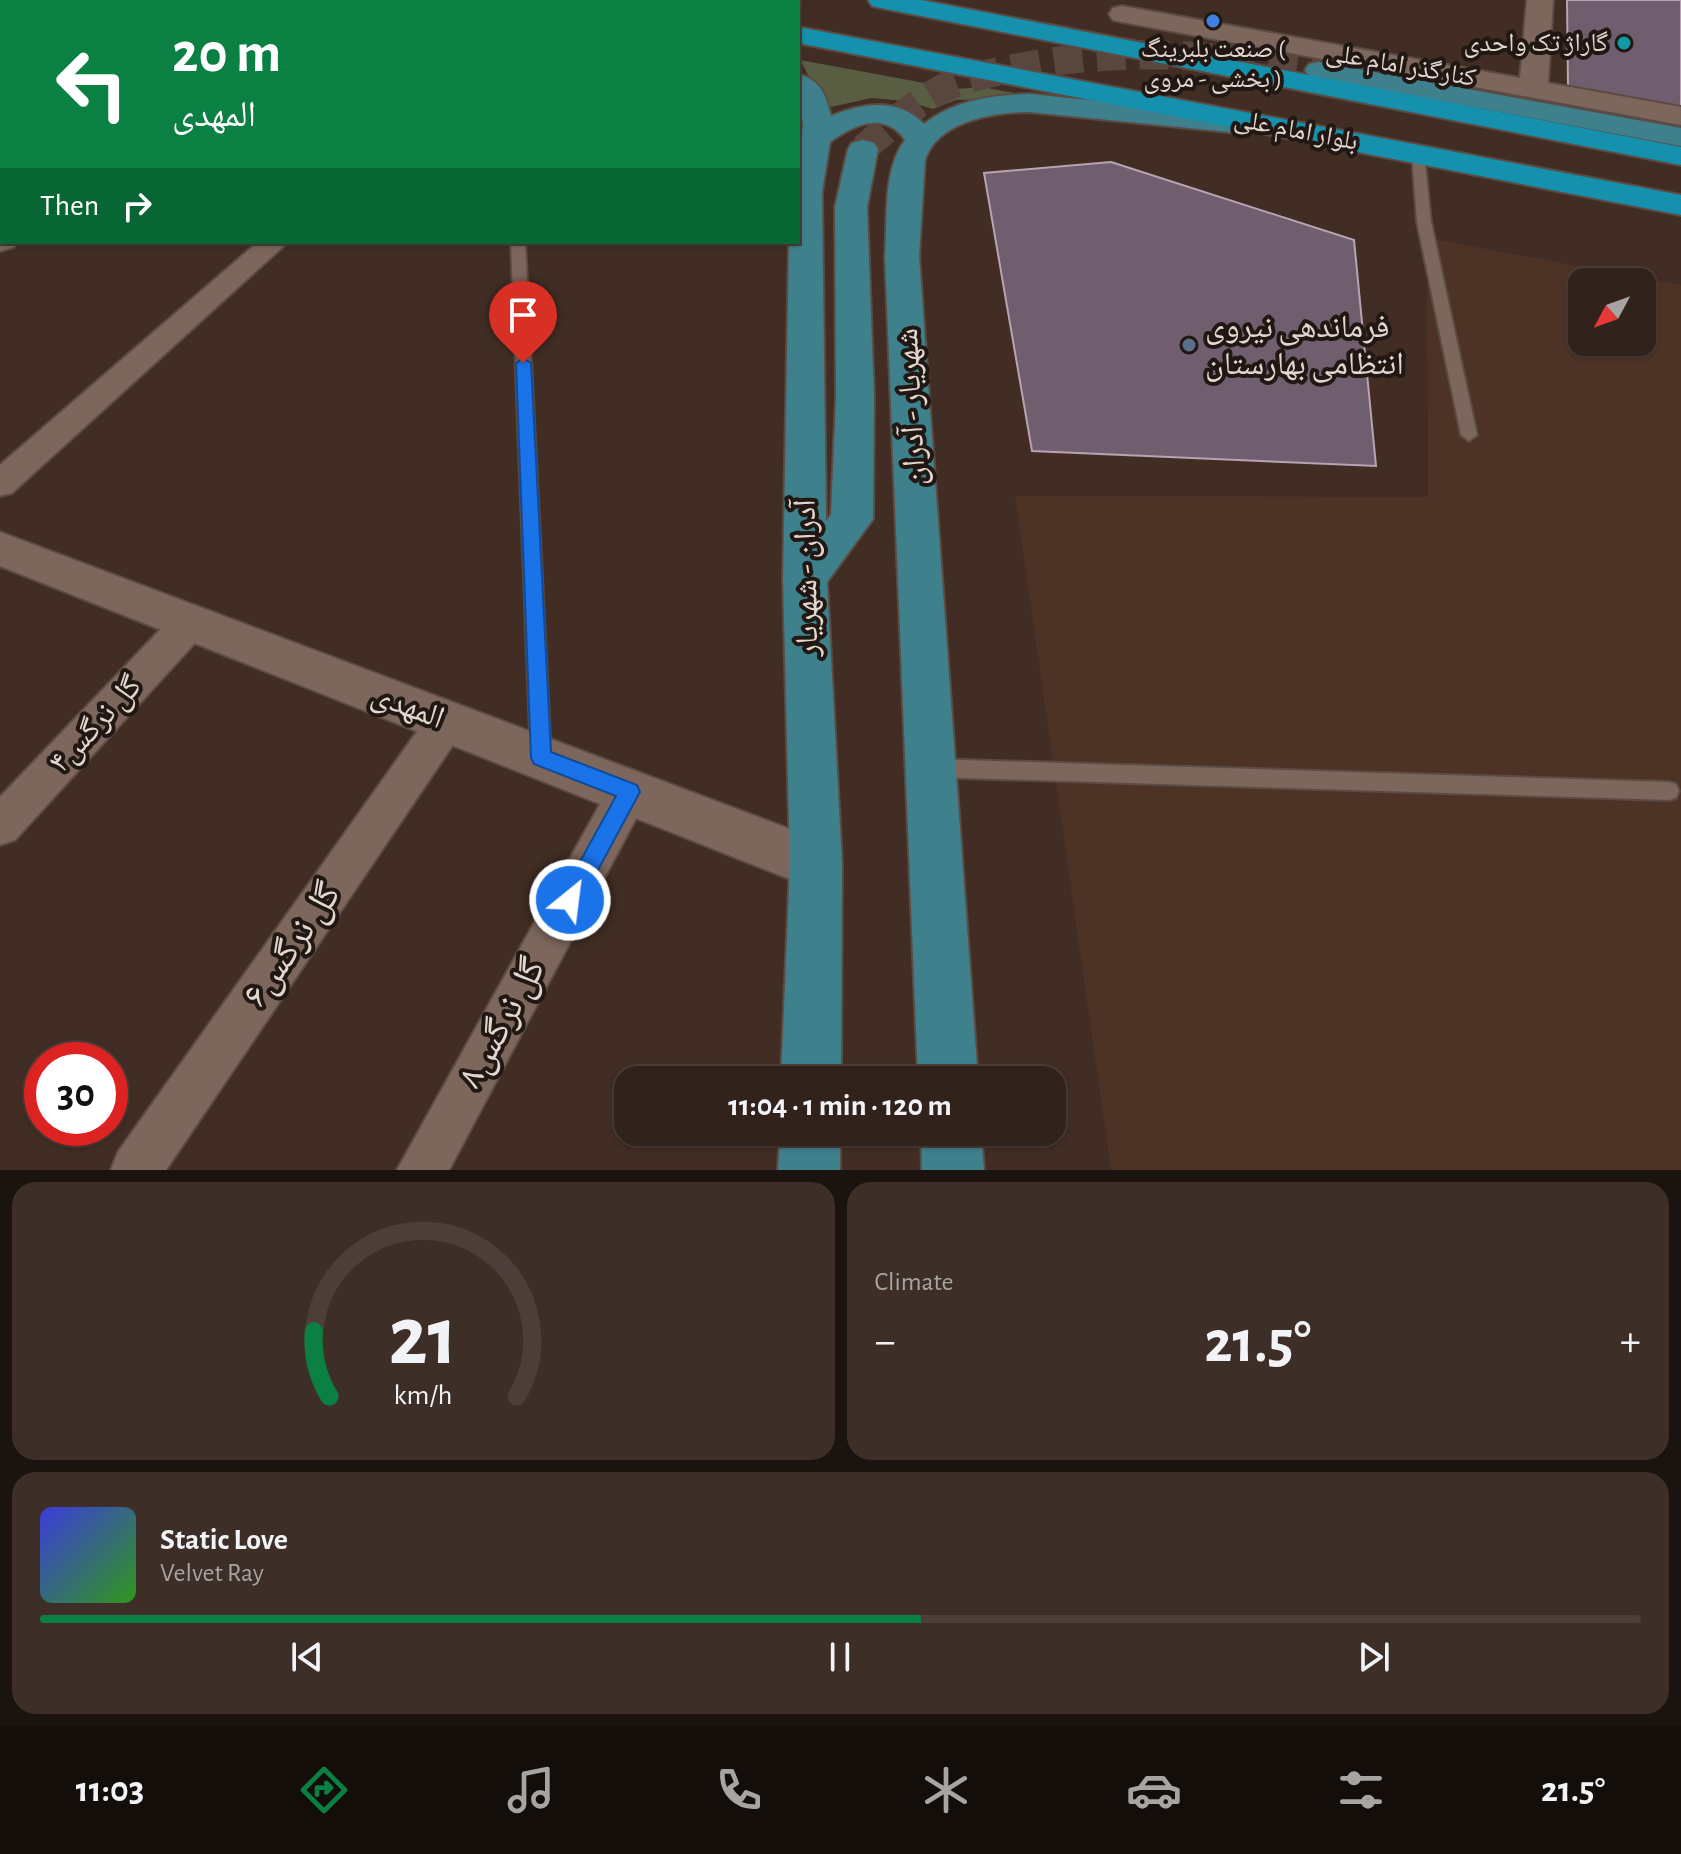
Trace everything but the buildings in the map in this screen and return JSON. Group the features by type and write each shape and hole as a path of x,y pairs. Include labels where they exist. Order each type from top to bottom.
{"highway":[{"name":"بلوار امام علی","path":"881,0 1681,156"},
{"name":"بلوار امام علی","path":"807,37 1681,205"}],"main road":[{"path":"1319,70 1681,137"},
{"name":"آدران - شهریار","path":"800,85 811,94 818,125 802,192 805,578 816,864 811,1066"},
{"path":"816,138 835,124 859,113 878,114 906,122 921,141 952,116 978,106 999,103 1125,111 1312,132"},
{"name":"شهریار - آدران","path":"921,141 913,150 907,184 902,256 947,1066"},
{"path":"805,578 852,519 855,397 851,207 863,149"},
{"path":"809,1170 810,1146"},
{"path":"952,1146 953,1170"}],"street":[{"path":"1533,89 1540,0"},
{"path":"1123,45 1131,8"},
{"name":"کنارگذر امام علی","path":"1131,8 1681,116"},
{"path":"0,484 272,244"},
{"name":"المهدی","path":"0,548 816,864"},
{"name":"گل نرگس۴","path":"0,826 191,622"},
{"name":"گل نرگس۶","path":"136,1170 447,721"},
{"name":"گل نرگس۸","path":"422,1170 629,792"}],"lane":[{"path":"1418,154 1424,222 1469,435"},
{"path":"518,244 541,758"},
{"path":"932,768 1669,791"}],"shaded area":[{"path":"1427,238 1589,268 1568,268 1568,356 1656,356 1656,280 1681,285 1681,1170 1111,1170 1015,496 1428,497"}],"green space":[{"path":"800,60 957,89 982,87 1041,98 956,100 933,109 906,101 872,98 826,108"}],"tunnel":[{"path":"863,149 913,107 946,87 974,77 1022,67 1097,57 1170,55 1244,60 1319,70"}],"place":[{"name":"صنعت بلبرینگ ( بخشی - مروی )","path":"1213,21"},
{"name":"گاراژ تک واحدی","path":"1624,43"},
{"name":"فرماندهی نیروی انتظامی بهارستان","path":"1189,345"}],"route":[{"path":"523,363 541,758 629,792 570,900"}]}
